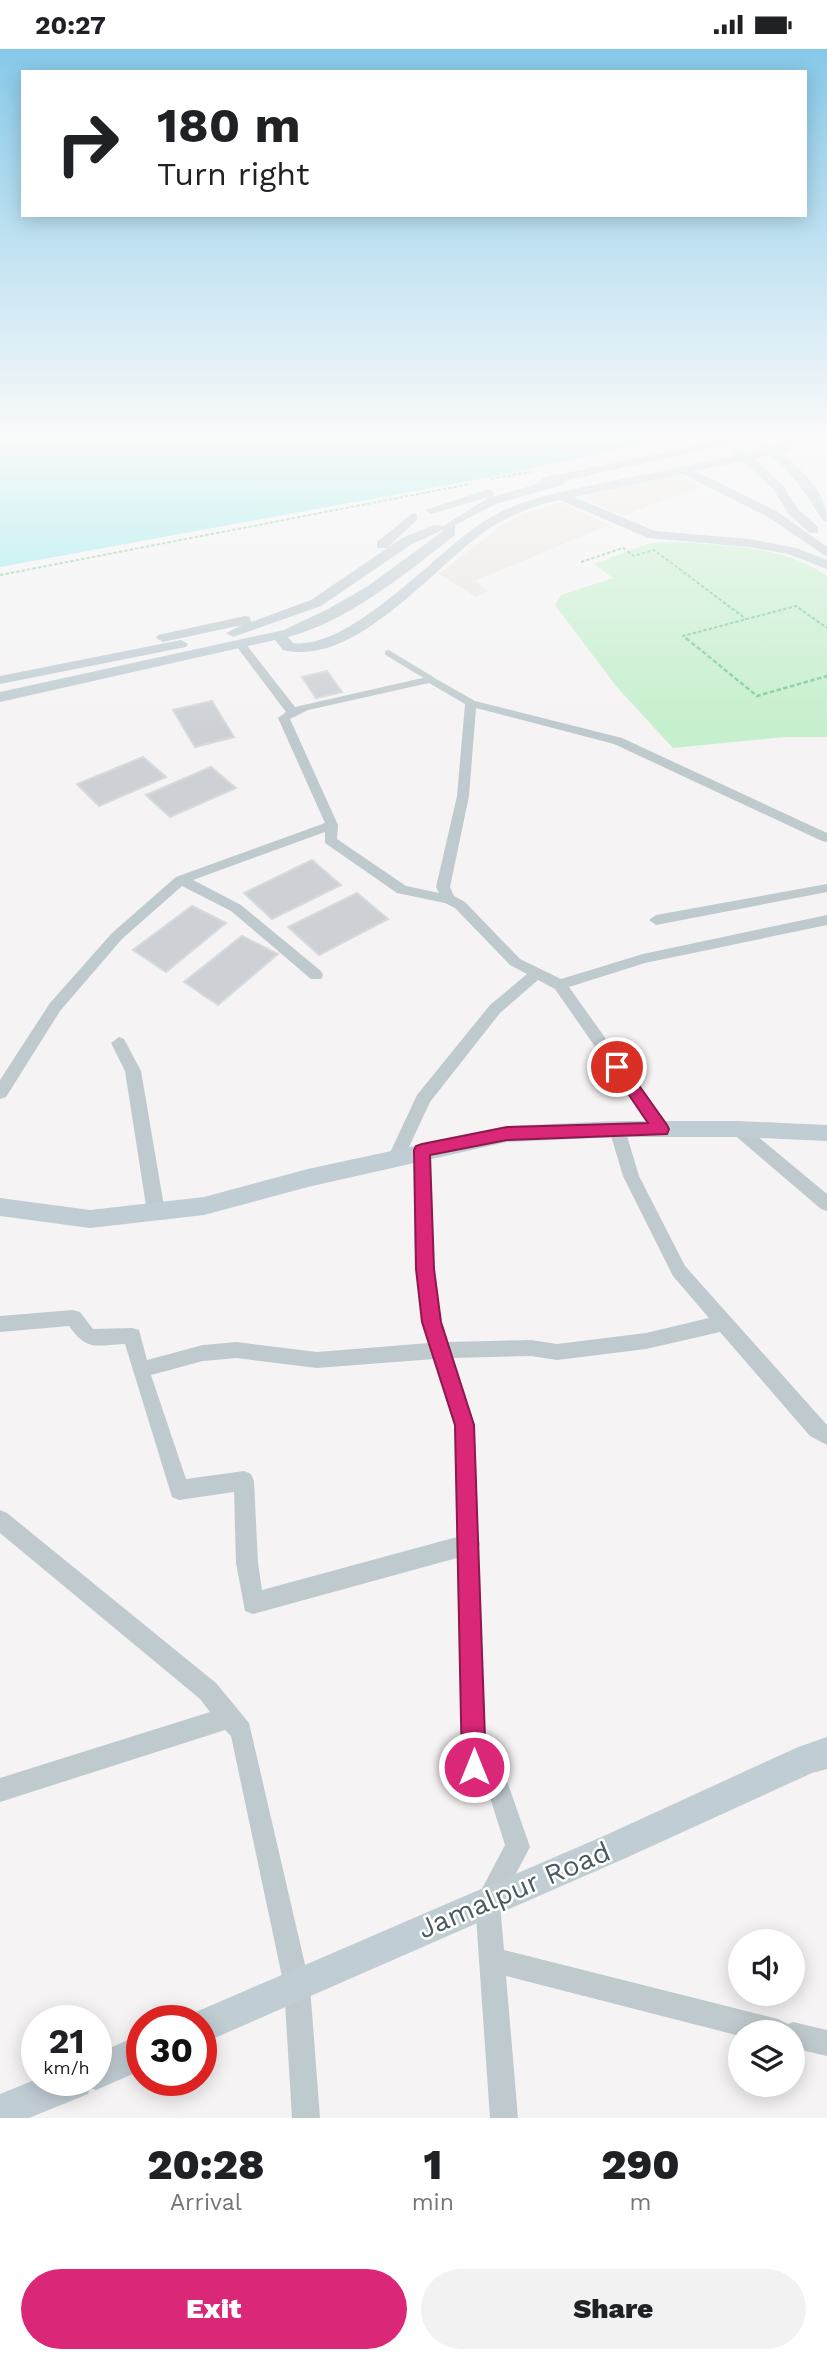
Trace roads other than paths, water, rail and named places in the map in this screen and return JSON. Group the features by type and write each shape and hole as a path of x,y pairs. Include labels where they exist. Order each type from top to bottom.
{"main road":[{"path":"0,671 227,625 285,608 337,579 393,537"},
{"path":"0,680 263,624 316,603 408,541 419,537"},
{"path":"0,697 279,635 331,616 366,595 444,537"},
{"path":"279,635 288,647 310,649 338,639 374,616 471,537"},
{"path":"672,537 749,543 790,551 827,565"},
{"path":"804,537 827,553"},
{"path":"0,1207 90,1219 204,1206 422,1150 507,1134 617,1129 738,1129 827,1133"},
{"name":"Jamalpur Road","path":"217,2020 809,1758 827,1753"},
{"path":"0,2112 39,2096"}],"street":[{"path":"241,645 293,713"},
{"path":"661,1129 560,985 515,963 470,914 449,899 402,890 330,840 332,825 284,718 304,707 431,680 471,703 618,741 827,838"},
{"path":"449,899 443,887 464,796 471,703"},
{"path":"0,1093 55,1007 117,936 181,880 332,825"},
{"path":"181,880 236,908 316,975"},
{"path":"656,920 827,888"},
{"path":"560,985 643,959 827,920"},
{"path":"396,1157 423,1099 495,1009 537,973"},
{"path":"119,1043 132,1071 156,1212"},
{"path":"617,1129 631,1176 679,1271 817,1430 827,1436"},
{"path":"738,1129 827,1203"},
{"path":"422,1150 425,1269 432,1322 464,1425 470,1544 474,1767 497,1783 518,1847 487,1902 504,2118"},
{"path":"0,1324 73,1318 88,1337 132,1336 139,1370 178,1490 244,1481 247,1563 253,1603 470,1544"},
{"path":"139,1370 190,1356 237,1350 317,1360 442,1350 531,1348 557,1352 646,1341 724,1323"},
{"path":"0,1520 208,1691 241,1731 297,1986 306,2118"},
{"path":"0,1790 229,1717"},
{"path":"492,1960 730,2020"},
{"path":"805,2038 827,2043"}],"lane":[{"path":"388,653 431,680"}],"water":[{"path":"0,537 166,537 0,567"}]}
